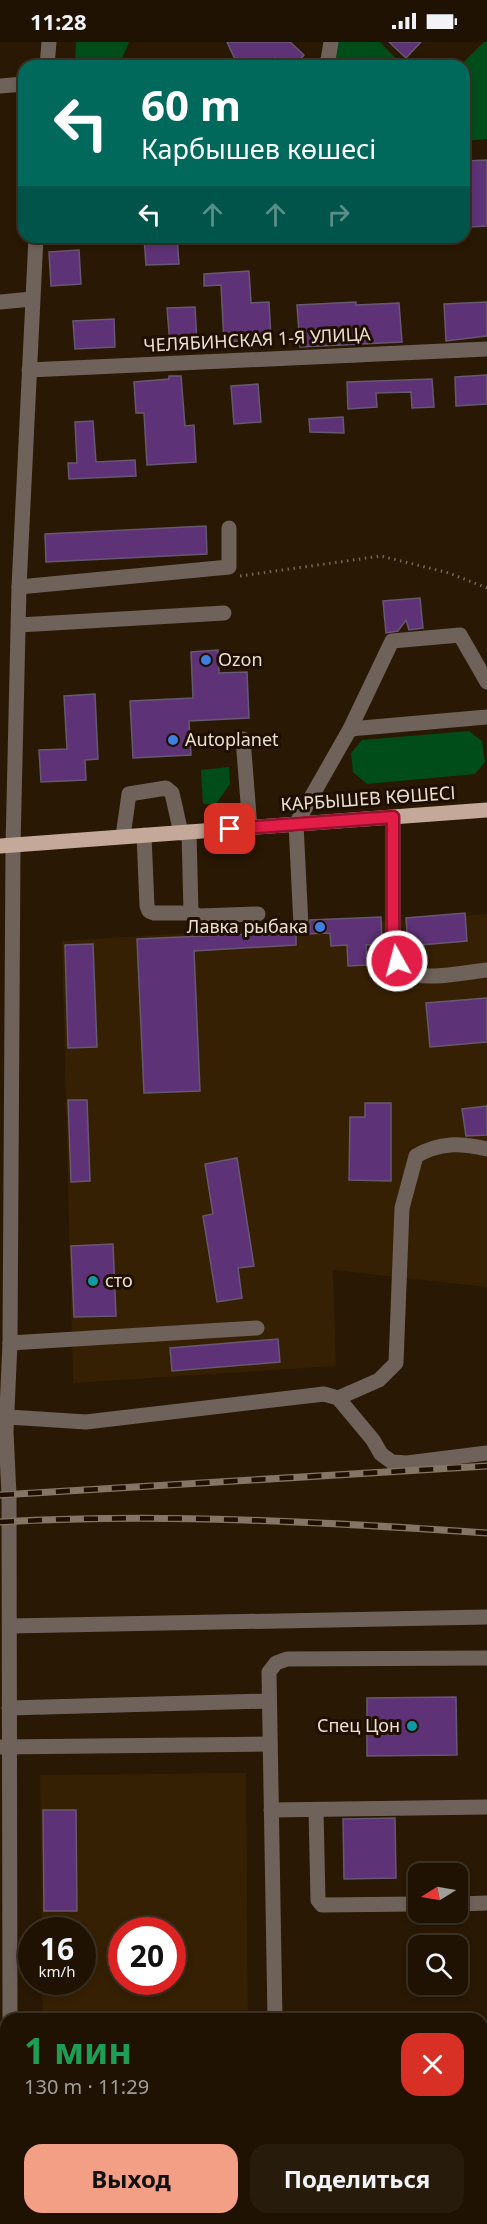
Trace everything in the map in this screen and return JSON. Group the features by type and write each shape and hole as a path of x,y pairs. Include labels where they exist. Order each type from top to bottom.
{"main road":[{"name":"КАРБЫШЕВ КӨШЕСІ","path":"7,846 487,810"}],"street":[{"path":"48,60 49,42"},
{"path":"328,60 331,42"},
{"path":"0,86 18,84"},
{"path":"10,2013 5,1933 9,1848 5,1747 9,1708 10,1626 9,1495 5,1428 10,1343 7,784 19,625 36,243"},
{"path":"0,302 32,299"},
{"name":"ЧЕЛЯБИНСКАЯ 1-Я УЛИЦА","path":"29,370 487,349"},
{"path":"20,587 229,567 229,528"},
{"path":"19,625 224,613"},
{"path":"301,926 296,824 350,729 392,641 460,635 487,682"},
{"path":"350,729 487,717"},
{"path":"243,739 250,828"},
{"path":"123,837 129,794 166,788 172,793 185,832 191,913"},
{"path":"393,817 393,946 397,961 405,971 420,977 487,970"},
{"path":"144,835 147,906 150,911 191,913 200,916 258,914"},
{"path":"338,1398 379,1380 396,1363 402,1208 416,1156 430,1148 461,1143 487,1149"},
{"path":"10,1343 258,1328"},
{"path":"5,1428 86,1422 324,1394 338,1398 373,1440 381,1454 392,1462 407,1463 487,1453"},
{"path":"10,1626 487,1617"},
{"path":"274,2013 269,1672 276,1663 287,1659 487,1658"},
{"path":"9,1708 269,1701"},
{"path":"5,1747 270,1744"},
{"path":"271,1810 487,1807"},
{"path":"316,1810 318,1900 322,1905 408,1904"},
{"path":"468,1904 487,1903"}],"path":[{"path":"229,567 241,576 381,556 449,573 487,588"}],"shaded area":[{"path":"487,914 487,1287 333,1270 336,1366 73,1383 62,941"},
{"path":"246,1773 248,2013 43,2013 42,1995 96,1995 96,1917 42,1917 40,1775"}],"green space":[{"path":"76,42 129,42 122,60 75,60"},
{"path":"337,42 380,42 397,60 334,60"},
{"path":"484,42 487,42 487,139 470,140 470,60 466,60"},
{"path":"469,731 482,741 485,762 475,774 367,784 353,772 351,753 362,740"},
{"path":"229,767 230,784 216,804 203,804 201,770"}],"building":[{"path":"227,42 290,42 304,55 299,60 277,60 275,58 273,60 238,60 234,57"},
{"path":"389,42 421,42 406,58"},
{"path":"487,160 487,226 470,227 470,161"},
{"path":"144,243 177,243 179,264 146,265"},
{"path":"79,250 81,284 51,286 49,252"},
{"path":"249,271 251,303 269,302 271,339 224,342 221,285 204,286 204,274"},
{"path":"356,302 356,305 399,303 402,342 300,347 297,305"},
{"path":"487,302 487,336 446,341 444,304"},
{"path":"195,307 197,343 170,345 167,308"},
{"path":"114,319 115,347 75,349 73,321"},
{"path":"487,375 487,404 456,406 455,377"},
{"path":"169,376 181,376 185,426 194,425 196,462 147,465 144,413 136,413 134,382 169,379"},
{"path":"432,379 434,407 412,408 411,392 376,393 377,407 348,409 347,382"},
{"path":"258,384 261,422 234,424 231,386"},
{"path":"343,417 344,433 310,432 309,419"},
{"path":"93,421 96,462 135,460 136,476 69,479 68,463 77,463 75,422"},
{"path":"206,526 207,554 46,562 45,534"},
{"path":"420,598 423,628 409,630 406,620 398,631 386,633 383,601"},
{"path":"218,650 219,673 247,672 249,718 189,721 191,755 133,758 130,701 193,698 191,652"},
{"path":"95,694 98,759 85,760 86,780 41,782 39,750 67,749 64,696"},
{"path":"465,913 467,941 408,946 406,918"},
{"path":"381,917 382,944 366,945 367,965 348,966 347,945 331,946 330,933 306,934 310,930 310,920"},
{"path":"293,932 296,934 296,945 194,951 200,1091 144,1093 137,939"},
{"path":"93,944 97,1047 68,1048 65,945"},
{"path":"487,998 487,1042 430,1047 426,1003"},
{"path":"68,1100 87,1100 90,1181 71,1182"},
{"path":"365,1103 391,1103 391,1181 349,1180 350,1117 365,1117"},
{"path":"487,1106 487,1135 466,1136 462,1109"},
{"path":"237,1158 254,1266 238,1268 242,1298 217,1302 203,1216 213,1214 205,1164"},
{"name":"сто","path":"113,1244 116,1316 74,1317 71,1246"},
{"path":"278,1339 280,1362 172,1371 170,1348"},
{"name":"Спец Цон","path":"456,1697 457,1755 367,1756 367,1698"},
{"path":"43,1810 76,1810 77,1911 44,1911"},
{"path":"395,1818 396,1878 344,1879 343,1819"}],"railway":[{"path":"0,1495 487,1466"},
{"path":"0,1522 122,1518 244,1520 487,1533"}],"place":[{"name":"Ozon","path":"206,660"},
{"name":"Autoplanet","path":"173,740"},
{"name":"Лавка рыбака","path":"320,927"},
{"name":"сто","path":"93,1281"},
{"name":"Спец Цон","path":"412,1726"}],"route":[{"path":"230,829 393,817 393,946 397,961"}]}
